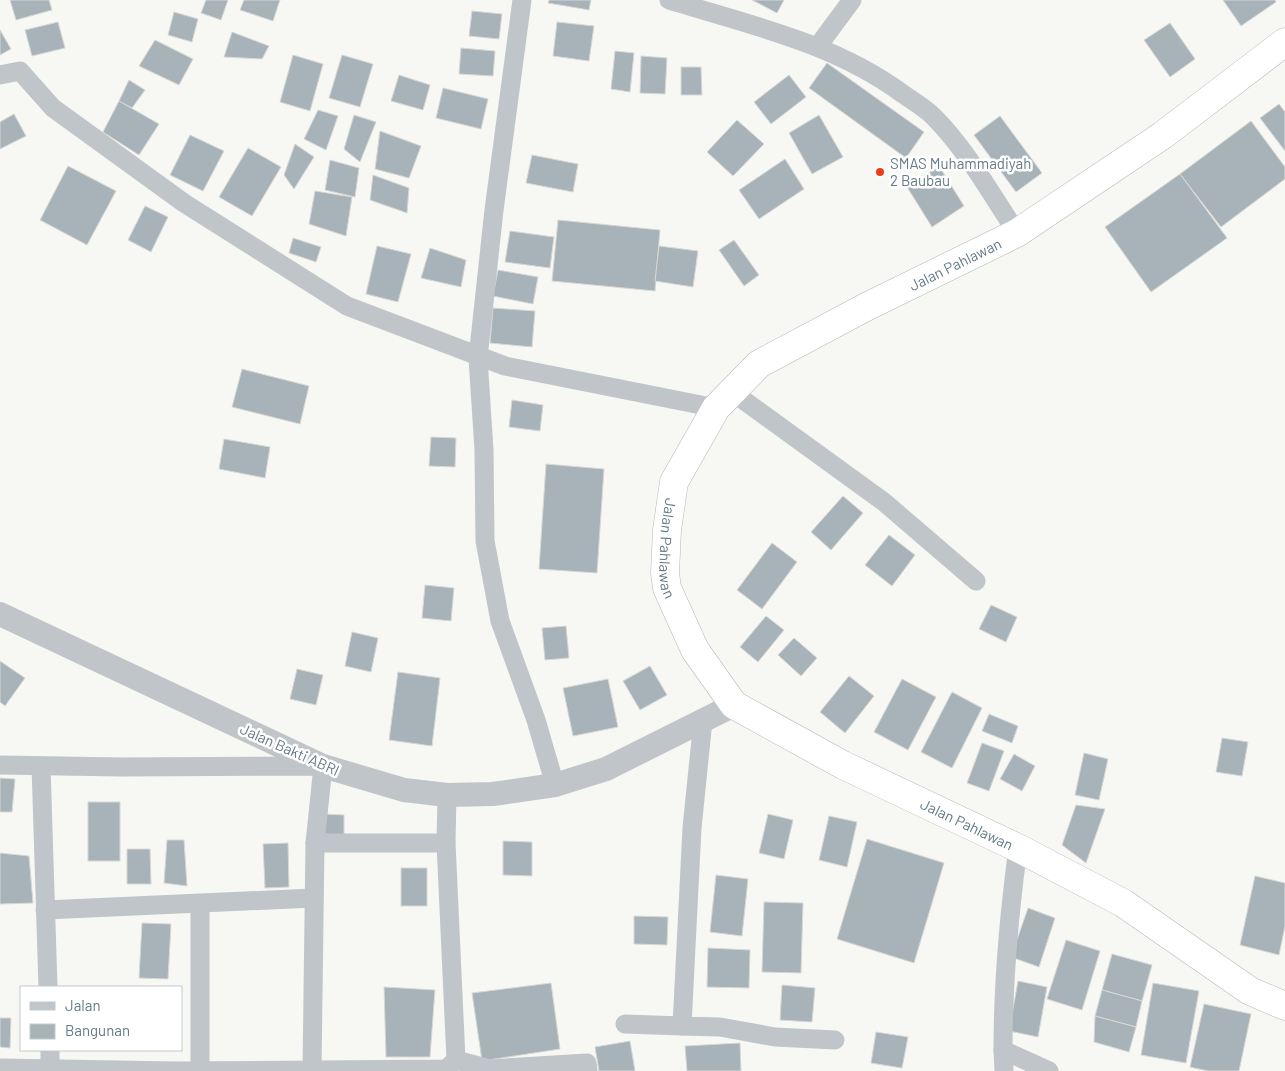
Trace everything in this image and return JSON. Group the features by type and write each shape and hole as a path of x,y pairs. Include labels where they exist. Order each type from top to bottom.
{"highway":[{"name":"Jalan Pahlawan","path":"1285,42 1162,135 1018,233 866,307 759,364 723,399 674,482 667,530 665,573 668,588 695,650 734,705 843,765 1018,848 1123,903 1250,991 1285,1006"}],"street":[{"path":"522,0 494,210 478,358 484,450 485,542 500,620 536,720 555,785"},
{"path":"669,0 818,46 848,59 885,81 932,115 958,144 1018,233"},
{"path":"818,46 852,0"},
{"path":"0,75 20,71 53,108 184,203 347,306 478,358 505,366 723,399 884,502 976,581"},
{"name":"Jalan Bakti ABRI","path":"0,614 323,766 404,790 448,795 493,794 555,785 606,769 734,705"},
{"path":"682,1026 692,828 703,720"},
{"path":"0,765 323,766 315,843 313,898 312,1071"},
{"path":"41,766 48,986"},
{"path":"448,795 446,843 456,1060"},
{"path":"315,843 446,843"},
{"path":"1004,1071 1003,1003 1010,904 1018,848"},
{"path":"46,910 200,905 313,898"},
{"path":"200,905 200,1071"},
{"path":"625,1024 720,1028 775,1037 835,1040"},
{"path":"1003,1050 1050,1071"},
{"path":"50,1051 50,1069"},
{"path":"0,1068 200,1071 446,1069 456,1060"},
{"path":"456,1060 490,1069 587,1064 588,1071"}],"building":[{"path":"10,0 49,0 52,10 16,20"},
{"path":"206,0 228,0 221,20 201,13"},
{"path":"244,0 280,0 273,21 240,10"},
{"path":"549,0 591,0 589,10 548,3"},
{"path":"752,0 784,0 777,13"},
{"path":"1223,0 1275,0 1276,2 1241,26"},
{"path":"472,11 502,14 499,39 469,36"},
{"path":"174,12 198,19 192,42 168,35"},
{"path":"58,22 65,48 32,56 25,30"},
{"path":"557,22 594,26 589,61 553,56"},
{"path":"1170,23 1195,59 1170,77 1144,40"},
{"path":"0,30 11,49 0,55"},
{"path":"232,32 269,46 262,59 224,57"},
{"path":"155,40 193,59 179,85 139,66"},
{"path":"461,48 495,51 493,76 459,74"},
{"path":"615,51 634,53 630,92 611,89"},
{"path":"293,55 323,64 310,111 280,102"},
{"path":"342,55 373,64 360,107 329,98"},
{"path":"641,56 667,58 665,94 640,93"},
{"path":"827,63 924,132 906,158 809,88"},
{"path":"681,67 701,67 702,95 681,95"},
{"path":"399,75 430,85 423,110 391,101"},
{"path":"789,75 806,97 771,124 754,102"},
{"path":"129,80 145,90 132,108 119,101"},
{"path":"443,88 488,99 481,129 436,118"},
{"path":"119,101 159,124 139,155 103,132"},
{"path":"1279,104 1285,112 1285,151 1260,118"},
{"path":"318,110 338,116 326,150 304,139"},
{"path":"14,114 26,136 0,149 0,122"},
{"path":"354,115 376,122 360,162 344,149"},
{"path":"819,115 843,157 812,174 789,133"},
{"path":"1000,116 1042,173 1016,192 974,135"},
{"path":"737,120 764,144 733,176 707,152"},
{"path":"1251,121 1285,167 1285,179 1221,227 1180,174"},
{"path":"380,131 421,146 409,178 375,169"},
{"path":"190,135 224,151 203,191 170,175"},
{"path":"295,144 314,157 294,189 284,175"},
{"path":"248,148 281,167 252,216 219,197"},
{"path":"532,155 578,164 573,192 526,183"},
{"path":"785,159 804,189 759,219 739,190"},
{"path":"330,160 359,168 355,197 325,190"},
{"path":"68,166 116,191 87,245 40,220"},
{"path":"939,166 964,206 932,227 907,187"},
{"path":"1180,174 1227,238 1151,292 1105,227"},
{"path":"373,175 409,188 407,213 370,200"},
{"path":"315,191 352,197 346,236 309,224"},
{"path":"145,206 168,217 151,252 128,240"},
{"path":"558,220 660,230 655,291 552,281"},
{"path":"510,231 554,237 550,268 505,262"},
{"path":"293,238 321,247 316,262 289,253"},
{"path":"734,240 759,275 744,286 719,250"},
{"path":"377,246 411,254 398,302 366,294"},
{"path":"659,246 698,251 693,287 655,281"},
{"path":"430,248 466,260 461,287 421,278"},
{"path":"498,270 538,277 533,304 493,296"},
{"path":"493,308 535,311 532,347 490,343"},
{"path":"242,369 309,386 300,424 232,407"},
{"path":"512,400 543,405 540,431 509,427"},
{"path":"431,437 456,438 455,467 429,466"},
{"path":"224,439 270,447 265,478 219,469"},
{"path":"546,464 604,469 597,573 539,569"},
{"path":"843,496 863,513 831,550 811,532"},
{"path":"889,535 915,555 892,586 865,565"},
{"path":"772,543 797,562 762,609 737,590"},
{"path":"425,585 454,588 451,621 422,618"},
{"path":"991,605 1017,617 1006,642 979,629"},
{"path":"766,616 784,630 758,662 740,647"},
{"path":"566,626 569,658 545,660 542,628"},
{"path":"352,632 378,638 371,672 345,666"},
{"path":"794,638 817,658 801,676 778,655"},
{"path":"0,661 25,678 5,706 0,702"},
{"path":"650,666 667,695 640,710 623,681"},
{"path":"297,669 323,675 316,705 290,699"},
{"path":"398,672 440,678 432,746 389,740"},
{"path":"849,676 874,696 845,733 820,712"},
{"path":"608,679 618,727 573,736 563,688"},
{"path":"902,679 936,697 908,750 874,732"},
{"path":"952,692 982,708 952,768 921,752"},
{"path":"989,714 1018,726 1012,743 982,731"},
{"path":"1222,738 1248,742 1242,776 1216,772"},
{"path":"982,743 1004,751 989,791 967,783"},
{"path":"1084,753 1108,759 1099,800 1075,795"},
{"path":"1014,754 1035,766 1022,791 1000,779"},
{"path":"0,778 15,779 12,812 0,812"},
{"path":"88,802 120,802 120,861 88,861"},
{"path":"1076,805 1105,809 1086,863 1062,845"},
{"path":"323,814 344,815 344,835 322,834"},
{"path":"768,814 793,820 784,859 759,853"},
{"path":"829,816 857,822 847,867 819,860"},
{"path":"867,839 944,863 914,963 837,939"},
{"path":"167,840 184,840 187,886 164,883"},
{"path":"503,841 532,842 532,876 503,875"},
{"path":"288,843 289,887 265,888 263,844"},
{"path":"127,849 150,849 151,884 127,884"},
{"path":"0,853 29,856 33,903 0,904"},
{"path":"401,868 427,868 427,906 401,906"},
{"path":"716,875 748,879 742,936 710,932"},
{"path":"1255,876 1285,883 1285,926 1279,955 1240,945"},
{"path":"764,902 803,903 801,973 762,972"},
{"path":"1028,908 1055,918 1039,967 1011,957"},
{"path":"634,916 668,917 667,945 634,944"},
{"path":"142,923 171,924 168,979 139,978"},
{"path":"1066,940 1100,951 1082,1010 1047,999"},
{"path":"708,948 750,950 749,988 707,987"},
{"path":"1112,954 1152,965 1142,1001 1102,990"},
{"path":"1018,981 1047,987 1038,1037 1009,1031"},
{"path":"551,983 560,1049 482,1061 472,993"},
{"path":"1153,983 1199,991 1186,1063 1141,1055"},
{"path":"782,985 815,988 812,1022 780,1020"},
{"path":"384,987 435,990 430,1057 386,1057"},
{"path":"1102,990 1142,1001 1136,1027 1095,1016"},
{"path":"1204,1004 1251,1014 1239,1071 1208,1071 1190,1067"},
{"path":"1095,1016 1136,1027 1129,1052 1094,1042"},
{"path":"0,1018 11,1018 10,1048 0,1047"},
{"path":"876,1032 908,1037 902,1068 871,1063"},
{"path":"630,1041 635,1071 599,1071 595,1047"},
{"path":"740,1043 741,1071 687,1071 685,1046"}],"place":[{"name":"SMAS Muhammadiyah 2 Baubau","path":"880,172"}]}
